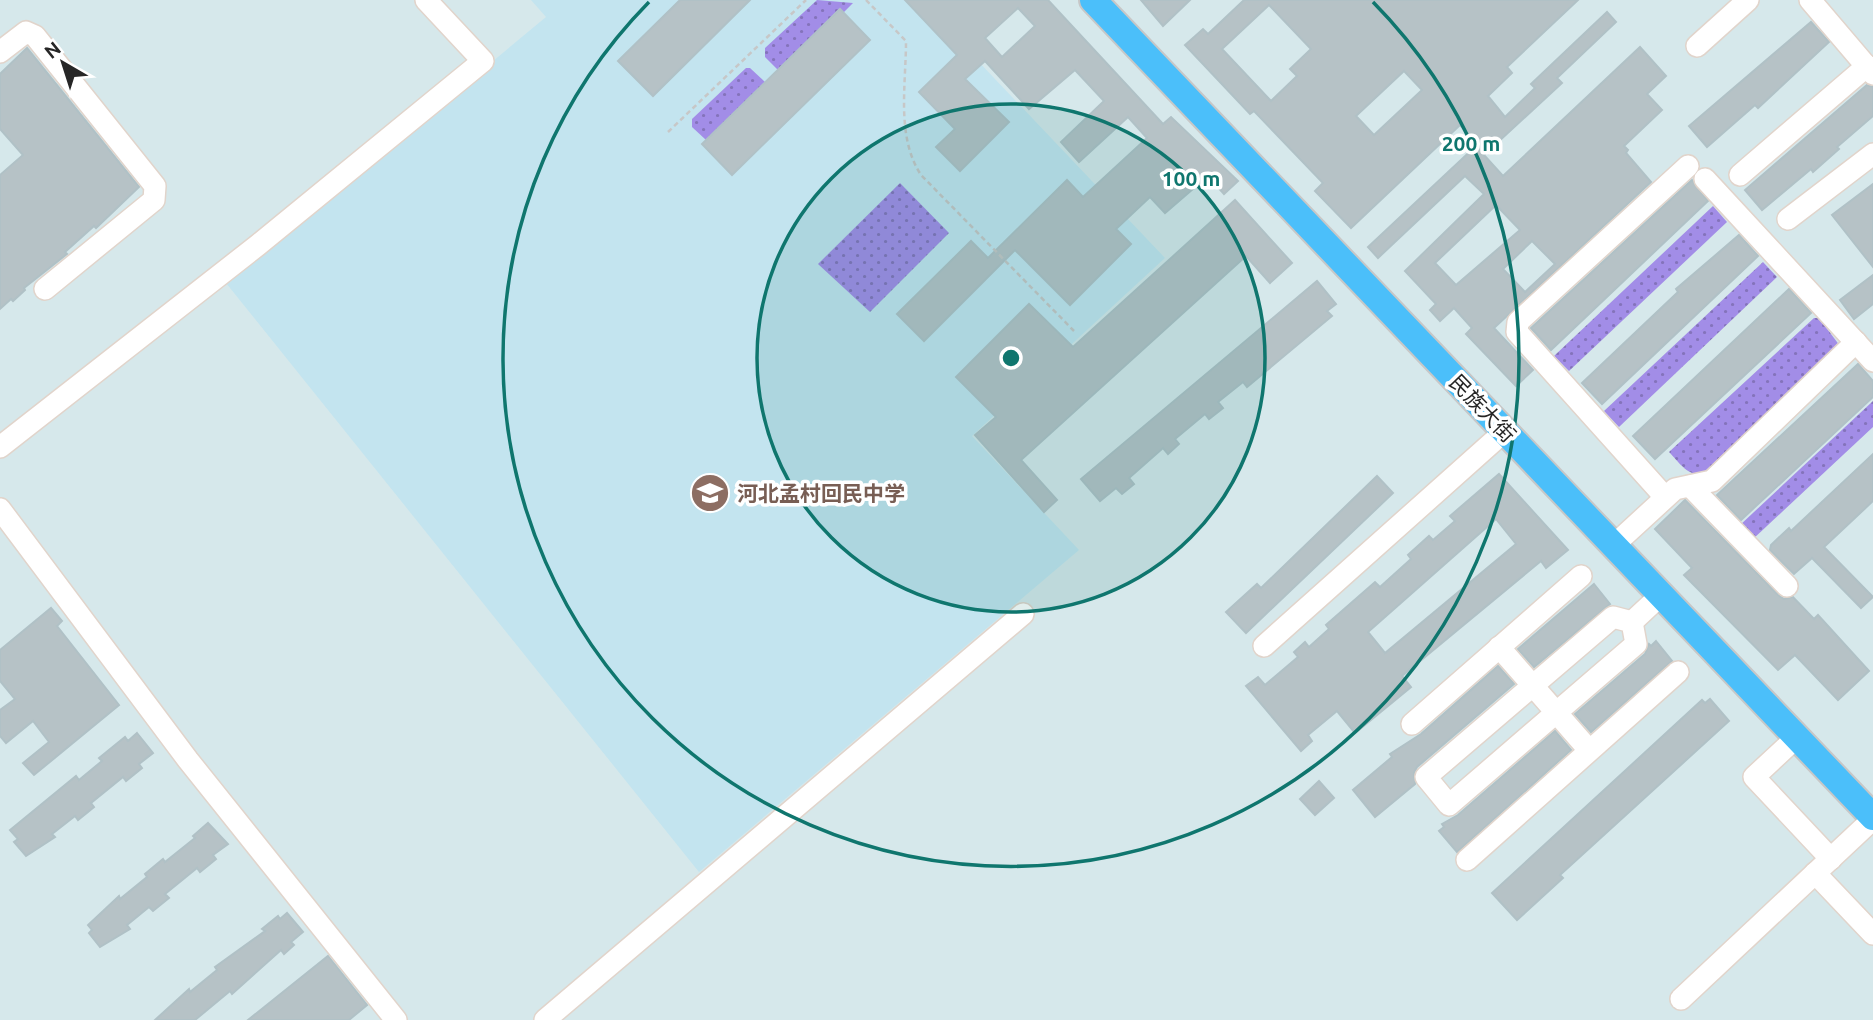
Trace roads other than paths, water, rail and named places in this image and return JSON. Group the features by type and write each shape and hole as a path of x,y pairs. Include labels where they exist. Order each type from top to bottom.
{"main road":[{"name":"民族大街","path":"1093,0 1873,818"}],"street":[{"path":"0,447 258,245 483,61 426,0"},
{"path":"1697,46 1748,0"},
{"path":"1740,175 1868,61 1810,0"},
{"path":"0,52 19,35 26,32 35,36 155,186 154,200 45,289"},
{"path":"1788,219 1873,154"},
{"path":"1665,497 1517,332 1517,322 1696,172 1873,361"},
{"path":"1614,545 1675,489 1712,481 1856,342"},
{"path":"1265,646 1505,431"},
{"path":"1690,486 1787,586"},
{"path":"0,509 188,760 396,1020"},
{"path":"1412,724 1581,576"},
{"path":"1632,622 1661,594"},
{"path":"545,1020 1023,614"},
{"path":"1613,617 1632,622 1636,644 1449,804 1426,777 1613,617"},
{"path":"1499,647 1589,750"},
{"path":"1467,860 1678,672"},
{"path":"1797,737 1754,777 1873,934"},
{"path":"1681,999 1873,818"}],"place":[{"name":"河北孟村回民中学","path":"710,493"}]}
